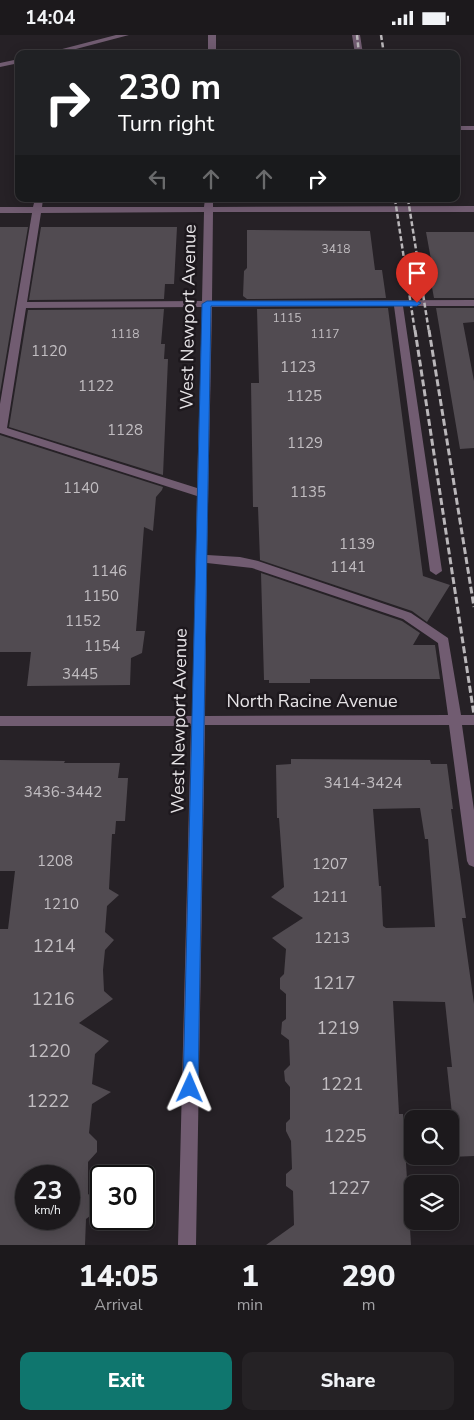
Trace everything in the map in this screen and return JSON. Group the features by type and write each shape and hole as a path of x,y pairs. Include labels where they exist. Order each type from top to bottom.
{"street":[{"path":"70,50 125,35"},
{"path":"212,35 212,50"},
{"path":"356,35 358,50"},
{"path":"0,65 15,62"},
{"path":"460,128 474,128"},
{"path":"39,202 1,429 203,494"},
{"path":"0,210 209,204 474,209"},
{"name":"West Newport Avenue","path":"187,1245 209,204"},
{"path":"398,303 436,571"},
{"path":"22,305 474,303"},
{"path":"201,559 240,561 254,564 406,616 444,641 474,861"},
{"name":"North Racine Avenue","path":"0,721 474,720"}],"building":[{"path":"0,227 28,227 0,393"},
{"path":"41,227 177,227 174,284 165,284 164,299 29,300"},
{"path":"247,230 370,231 375,270 382,270 386,298 247,299 243,296 244,271 247,268"},
{"path":"426,232 474,232 474,298 434,298 428,266 432,265"},
{"path":"388,308 423,576 450,585 427,622 412,611 260,560 258,507 253,507 251,383 259,383 257,309"},
{"path":"436,308 474,308 474,322 463,323 474,381 474,448 460,449"},
{"path":"164,309 161,344 165,344 164,359 168,359 163,475 9,427 28,310"},
{"path":"0,435 163,487 156,497 153,531 144,527 136,631 145,631 142,653 131,658 130,685 27,686 31,652 0,652"},
{"path":"261,573 402,621 420,633 413,645 435,645 440,679 310,679 310,683 269,683 269,680 264,680"},
{"path":"291,759 430,760 431,764 447,764 453,809 451,809 466,918 462,918 474,1004 474,1156 459,1157 459,1110 452,1110 447,1067 452,1067 445,1002 393,1001 399,1114 403,1114 404,1165 406,1165 407,1175 404,1175 404,1230 410,1230 411,1245 266,1245 294,1225 293,1191 286,1186 286,1174 292,1169 291,1141 286,1131 286,1123 290,1119 290,1087 285,1081 284,1071 290,1065 289,1040 281,1034 282,1022 286,1019 286,994 280,989 280,978 284,974 286,949 272,938 303,918 271,897 284,887 279,818 277,818 276,765 291,764","holes":["420,808 425,839 428,839 435,927 386,928 383,926 373,809"]},
{"path":"0,760 120,763 118,778 128,778 125,821 116,821 115,834 112,834 109,889 119,895 107,906 105,932 114,940 105,950 103,970 104,991 113,999 79,1023 109,1041 95,1054 92,1084 111,1092 92,1104 89,1133 97,1141 97,1152 88,1162 90,1216 86,1219 85,1245 0,1245 0,929 8,929 15,871 0,871"}],"railway":[{"path":"357,35 359,50"},
{"path":"381,35 383,50"},
{"path":"395,202 415,332"},
{"path":"408,202 429,332"},
{"path":"415,330 474,715"},
{"path":"429,330 474,607"}],"route":[{"path":"190,1088 207,304 417,303"}]}
